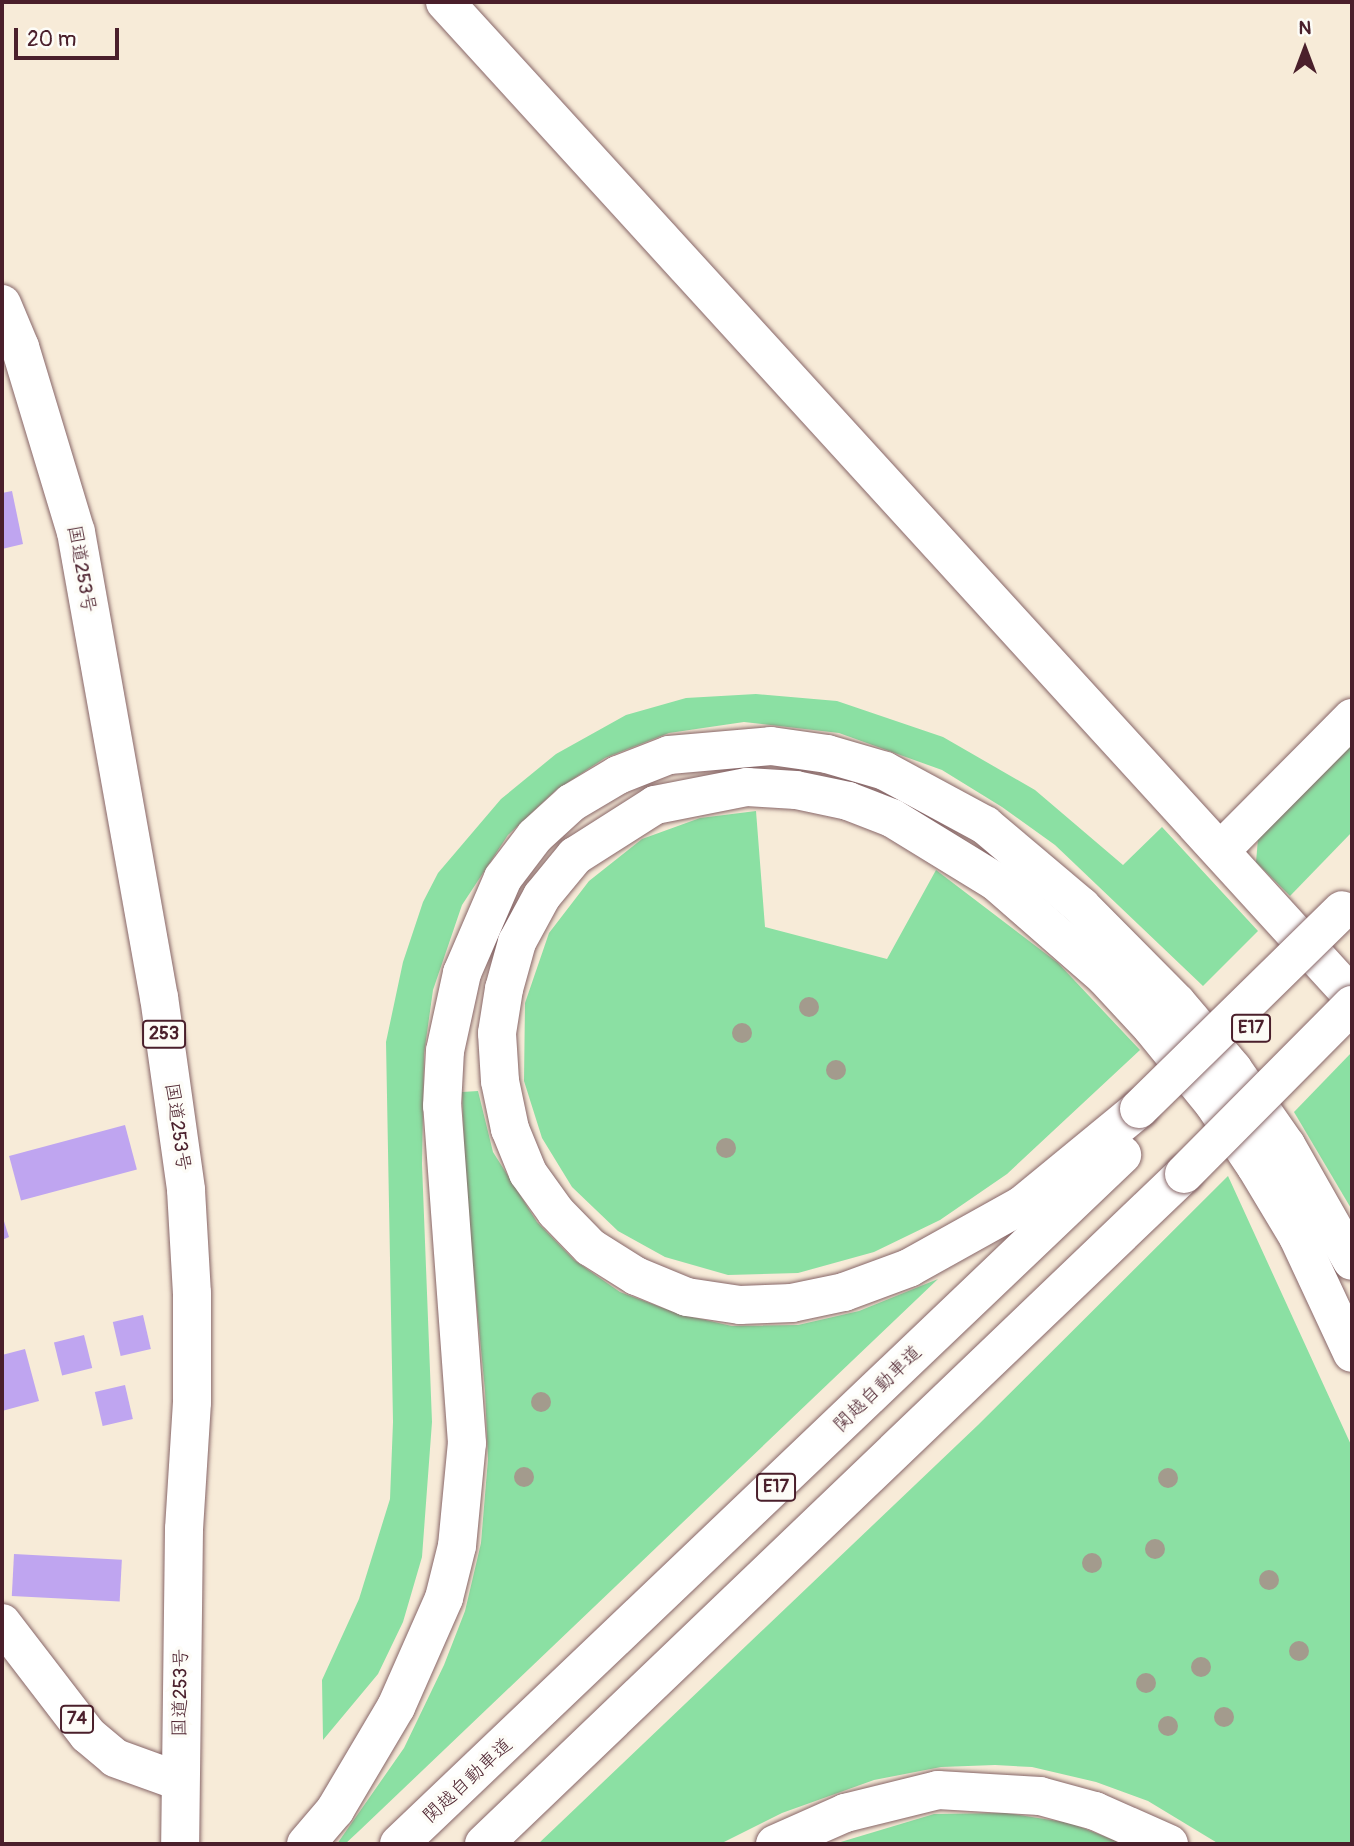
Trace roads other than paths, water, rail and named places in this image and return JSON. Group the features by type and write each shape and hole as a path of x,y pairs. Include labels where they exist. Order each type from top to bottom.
{"main road":[{"path":"445,2 1172,800 1222,849 1352,996"},
{"name":"国道253号","path":"2,304 20,348 76,532 159,997 186,1190 192,1293 192,1402 184,1529 180,1844"},
{"path":"1222,849 1352,718"},
{"path":"306,1844 335,1810 396,1707 444,1598 457,1546 467,1443 442,1106 445,1051 462,973 503,878 535,836 571,803 618,775 669,755 771,746 827,754 885,771 985,825 1082,906 1177,1003 1233,1069 1286,1145 1352,1261"},
{"path":"1145,1118 1022,1205 909,1268 844,1292 792,1303 740,1305 687,1297 636,1276 590,1247 556,1212 528,1173 510,1129 500,1081 497,1033 504,989 517,942 542,897 567,866 612,828 655,805 747,788 809,793 892,818 995,881 1105,978 1152,1028 1213,1103 1256,1167 1298,1237 1352,1353"},
{"name":"関越自動車道","path":"399,1844 1145,1118 1349,913"},
{"path":"484,1844 1184,1174 1352,1005"},
{"name":"74","path":"2,1623 88,1734 115,1758 179,1781"},
{"path":"775,1844 845,1813 890,1800 938,1790 988,1790 1040,1796 1095,1811 1169,1844"}]}
